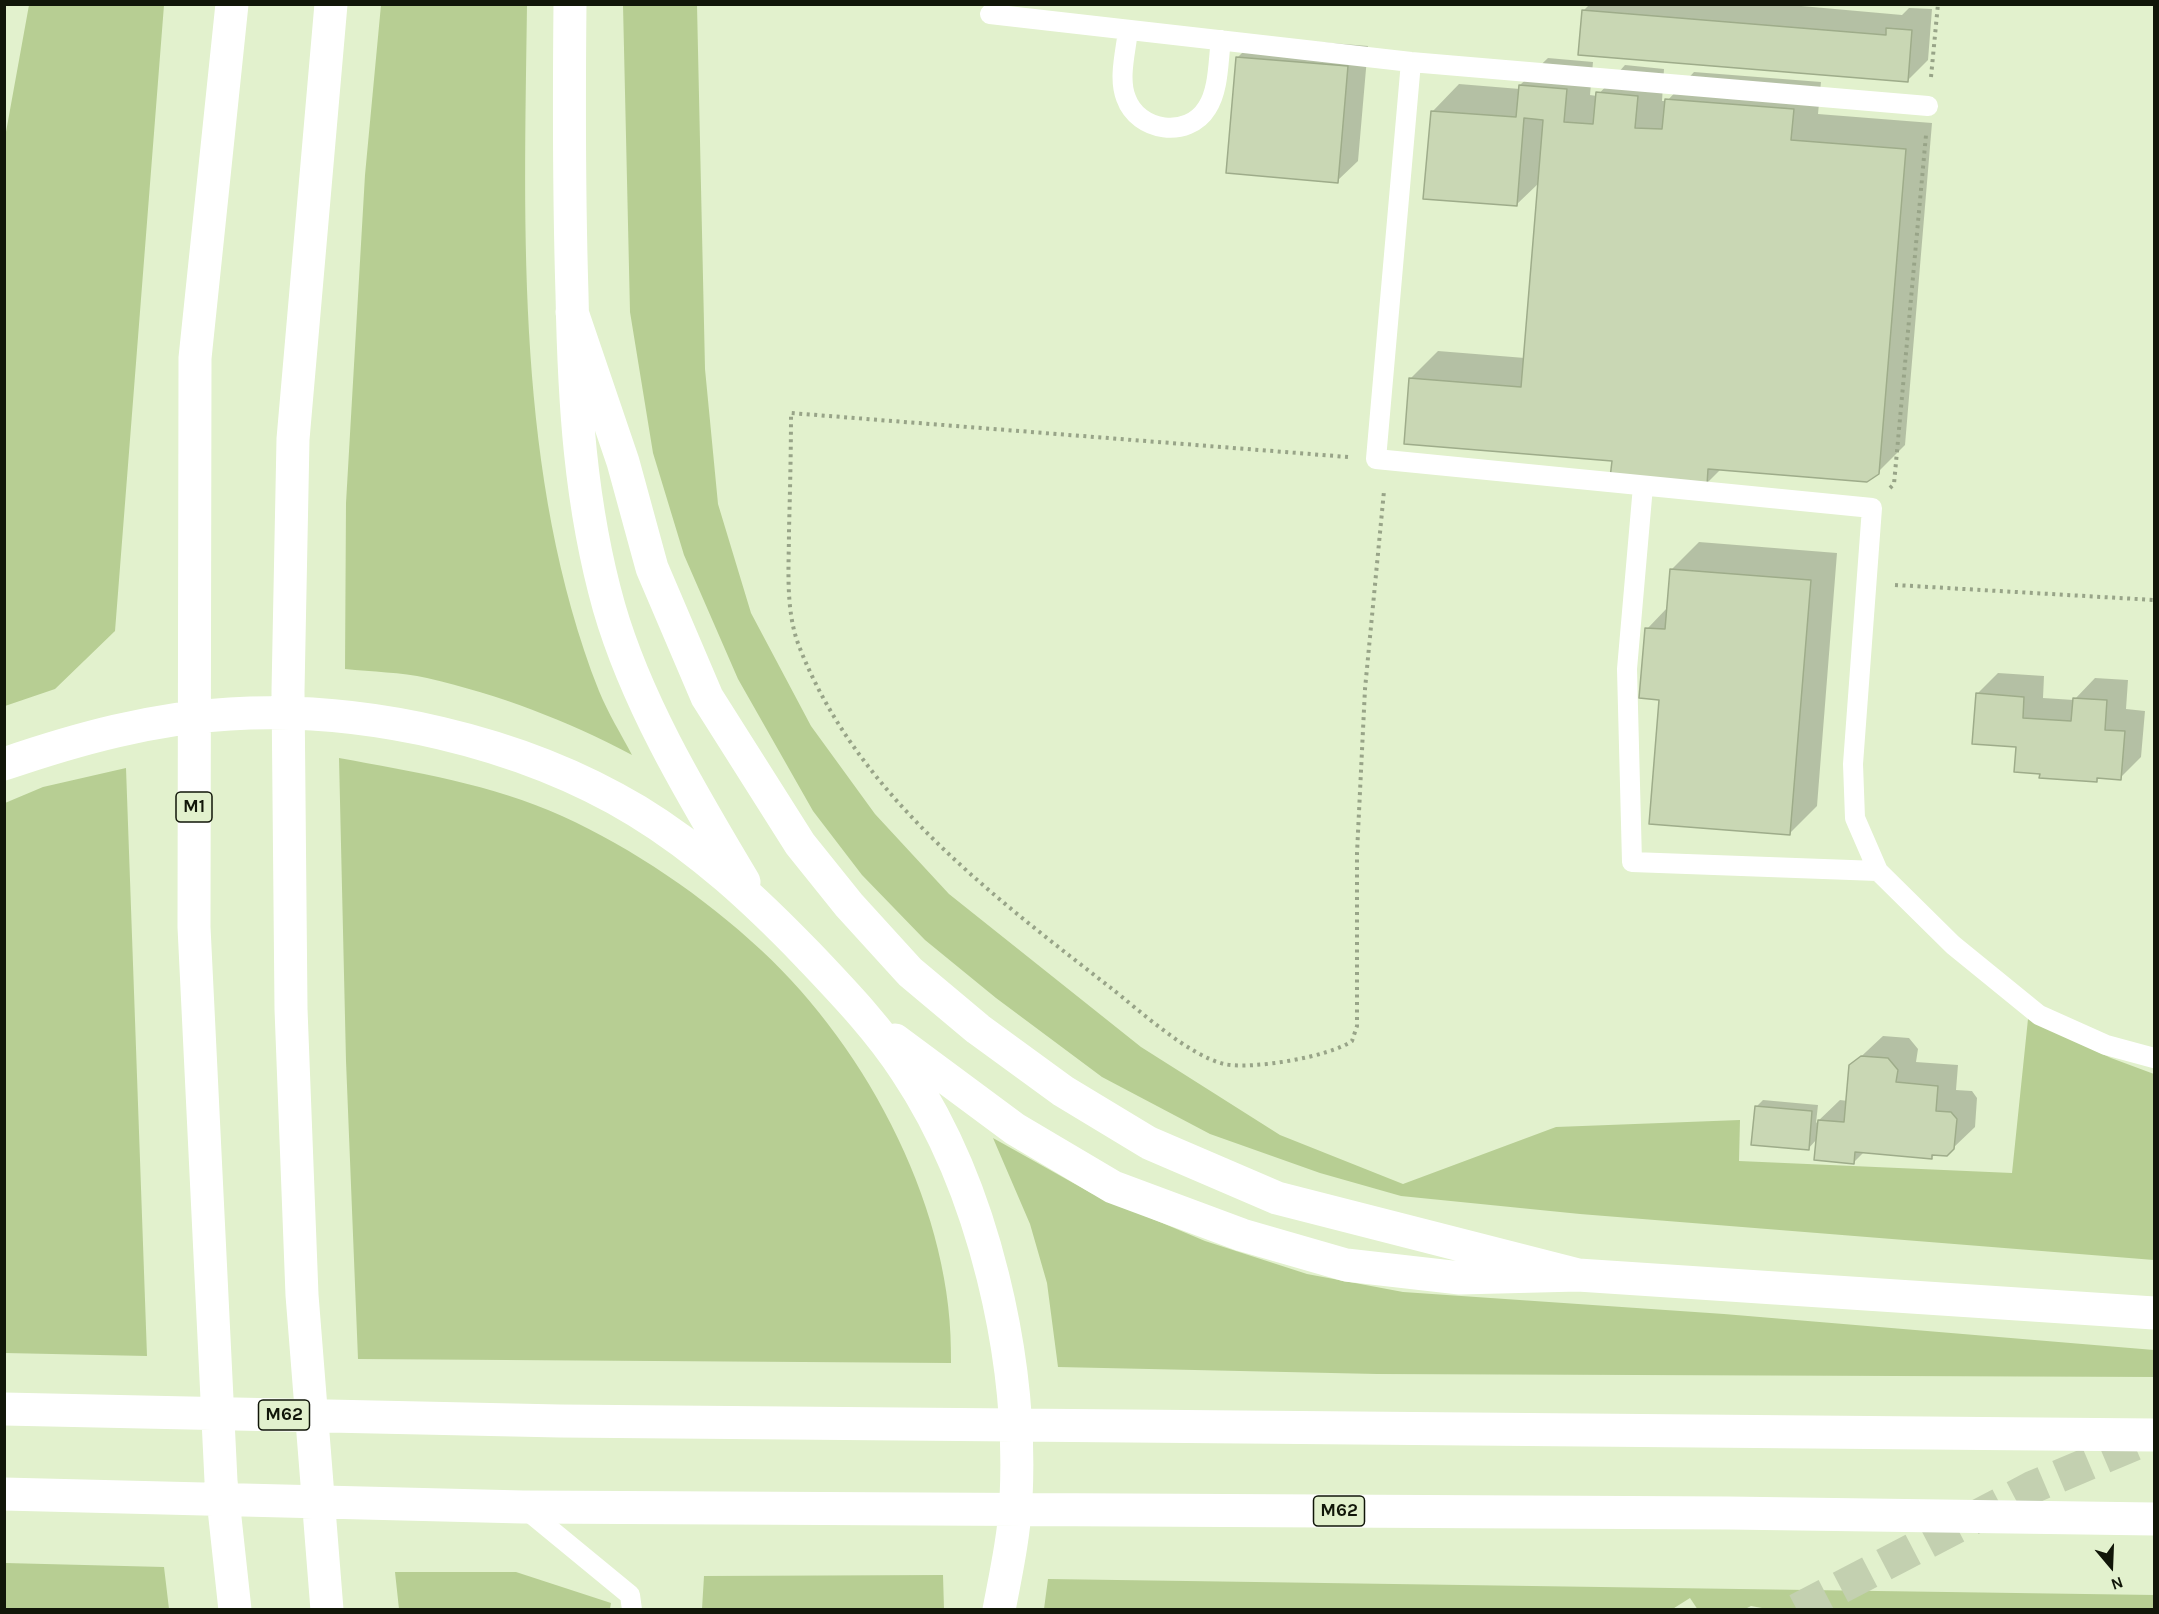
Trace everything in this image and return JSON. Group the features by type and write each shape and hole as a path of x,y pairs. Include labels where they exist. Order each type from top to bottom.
{"highway":[{"name":"M1","path":"232,4 195,358 194,927 221,1481 235,1610"},
{"path":"327,1610 301,1271 291,1009 288,690 293,440 331,4"},
{"path":"570,4 569,182 572,312 576,429 587,508 610,609 652,714 706,817 755,899"},
{"path":"572,312 623,462 652,568 707,697 800,843 849,905 910,972 978,1029 1063,1091 1149,1143 1277,1198 1578,1275"},
{"path":"4,764 54,747 118,730 177,720 231,714 303,714 368,720 479,743 590,785 646,816 755,899 872,1023 908,1074 935,1122 959,1176 980,1233 996,1289 1004,1333 1015,1446 1016,1499 999,1610"},
{"path":"872,1023 1015,1130 1113,1187 1242,1235 1346,1264 1460,1278 1578,1275 2154,1313"},
{"name":"M62","path":"6,1409 560,1421 2154,1436"},
{"name":"M62","path":"5,1494 523,1507 1716,1513 2154,1519"}],"lane":[{"path":"990,14 1411,62 1928,106"},
{"path":"1128,30 1123,84 1125,98 1132,111 1143,121 1156,127 1170,129 1185,126 1207,108 1213,95 1221,40"},
{"path":"1411,62 1382,460 1872,508 1853,764 1856,818 1878,871 1953,945 2039,1015 2106,1045 2154,1058"},
{"path":"1643,486 1627,669 1632,862 1878,871"},
{"path":"523,1507 630,1595 632,1610"}],"path":[{"path":"1872,508 1894,484 1938,4"},
{"path":"791,413 1382,460 1365,688 1357,853 1357,1026 1352,1041 1327,1054 1250,1065 1225,1064 1207,1057 1162,1029 1012,912 911,819 830,714 798,644 788,588 791,413"},
{"path":"1866,583 2154,600"}],"green space":[{"path":"29,5 164,5 115,631 55,689 5,706 4,143"},
{"path":"381,5 527,5 526,265 530,352 539,439 552,525 572,609 599,691 632,755 557,720 481,692 417,676 345,669 346,503 365,175"},
{"path":"623,5 697,5 705,369 718,504 751,613 811,726 875,814 949,894 1141,1047 1280,1135 1403,1184 1556,1127 1740,1120 1739,1161 2012,1173 2028,1019 2111,1058 2154,1074 2154,1260 1580,1214 1401,1196 1320,1173 1210,1134 1102,1077 996,998 925,940 862,875 813,811 738,679 684,555 653,453 630,312"},
{"path":"339,758 480,787 562,816 615,843 667,875 716,911 761,950 800,990 837,1036 870,1085 898,1138 921,1193 938,1250 948,1307 951,1363 358,1359 346,1061"},
{"path":"126,768 147,1356 5,1353 5,803 43,787"},
{"path":"993,1138 1091,1193 1205,1241 1307,1274 1403,1292 1724,1314 2154,1350 2154,1377 1377,1374 1058,1367 1047,1283 1030,1224"},
{"path":"5,1563 164,1567 169,1609 5,1609"},
{"path":"395,1572 516,1572 611,1603 610,1609 399,1609"},
{"path":"943,1575 944,1609 702,1609 704,1576"},
{"path":"1048,1579 2154,1595 2154,1609 1773,1610 1751,1606 1745,1609 1698,1610 1690,1598 1671,1610 1044,1609"}],"building":[{"path":"1582,10 1886,35 1886,28 1912,30 1908,82 1578,55"},
{"path":"1236,57 1348,66 1338,183 1226,173"},
{"path":"1519,85 1567,89 1564,122 1593,124 1596,92 1638,96 1635,128 1662,129 1665,99 1794,109 1791,140 1906,149 1879,474 1867,482 1708,469 1707,486 1610,478 1612,461 1404,444 1409,378 1521,387 1543,120 1524,118 1517,206 1423,199 1431,111 1516,117"},
{"path":"1670,569 1811,580 1790,835 1649,824 1659,700 1639,698 1645,628 1665,629"},
{"path":"1976,693 2024,697 2023,718 2071,721 2073,698 2107,700 2105,730 2125,731 2121,780 2097,778 2097,782 2039,778 2040,774 2014,772 2016,747 1972,744"},
{"path":"1861,1056 1888,1058 1898,1070 1896,1082 1938,1086 1936,1111 1951,1112 1957,1119 1954,1149 1947,1156 1932,1155 1932,1159 1855,1152 1854,1164 1814,1160 1818,1120 1844,1122 1849,1065"},
{"path":"1755,1106 1812,1111 1809,1150 1751,1145"}],"tunnel":[{"path":"1797,1610 2033,1487 2154,1436"}]}
